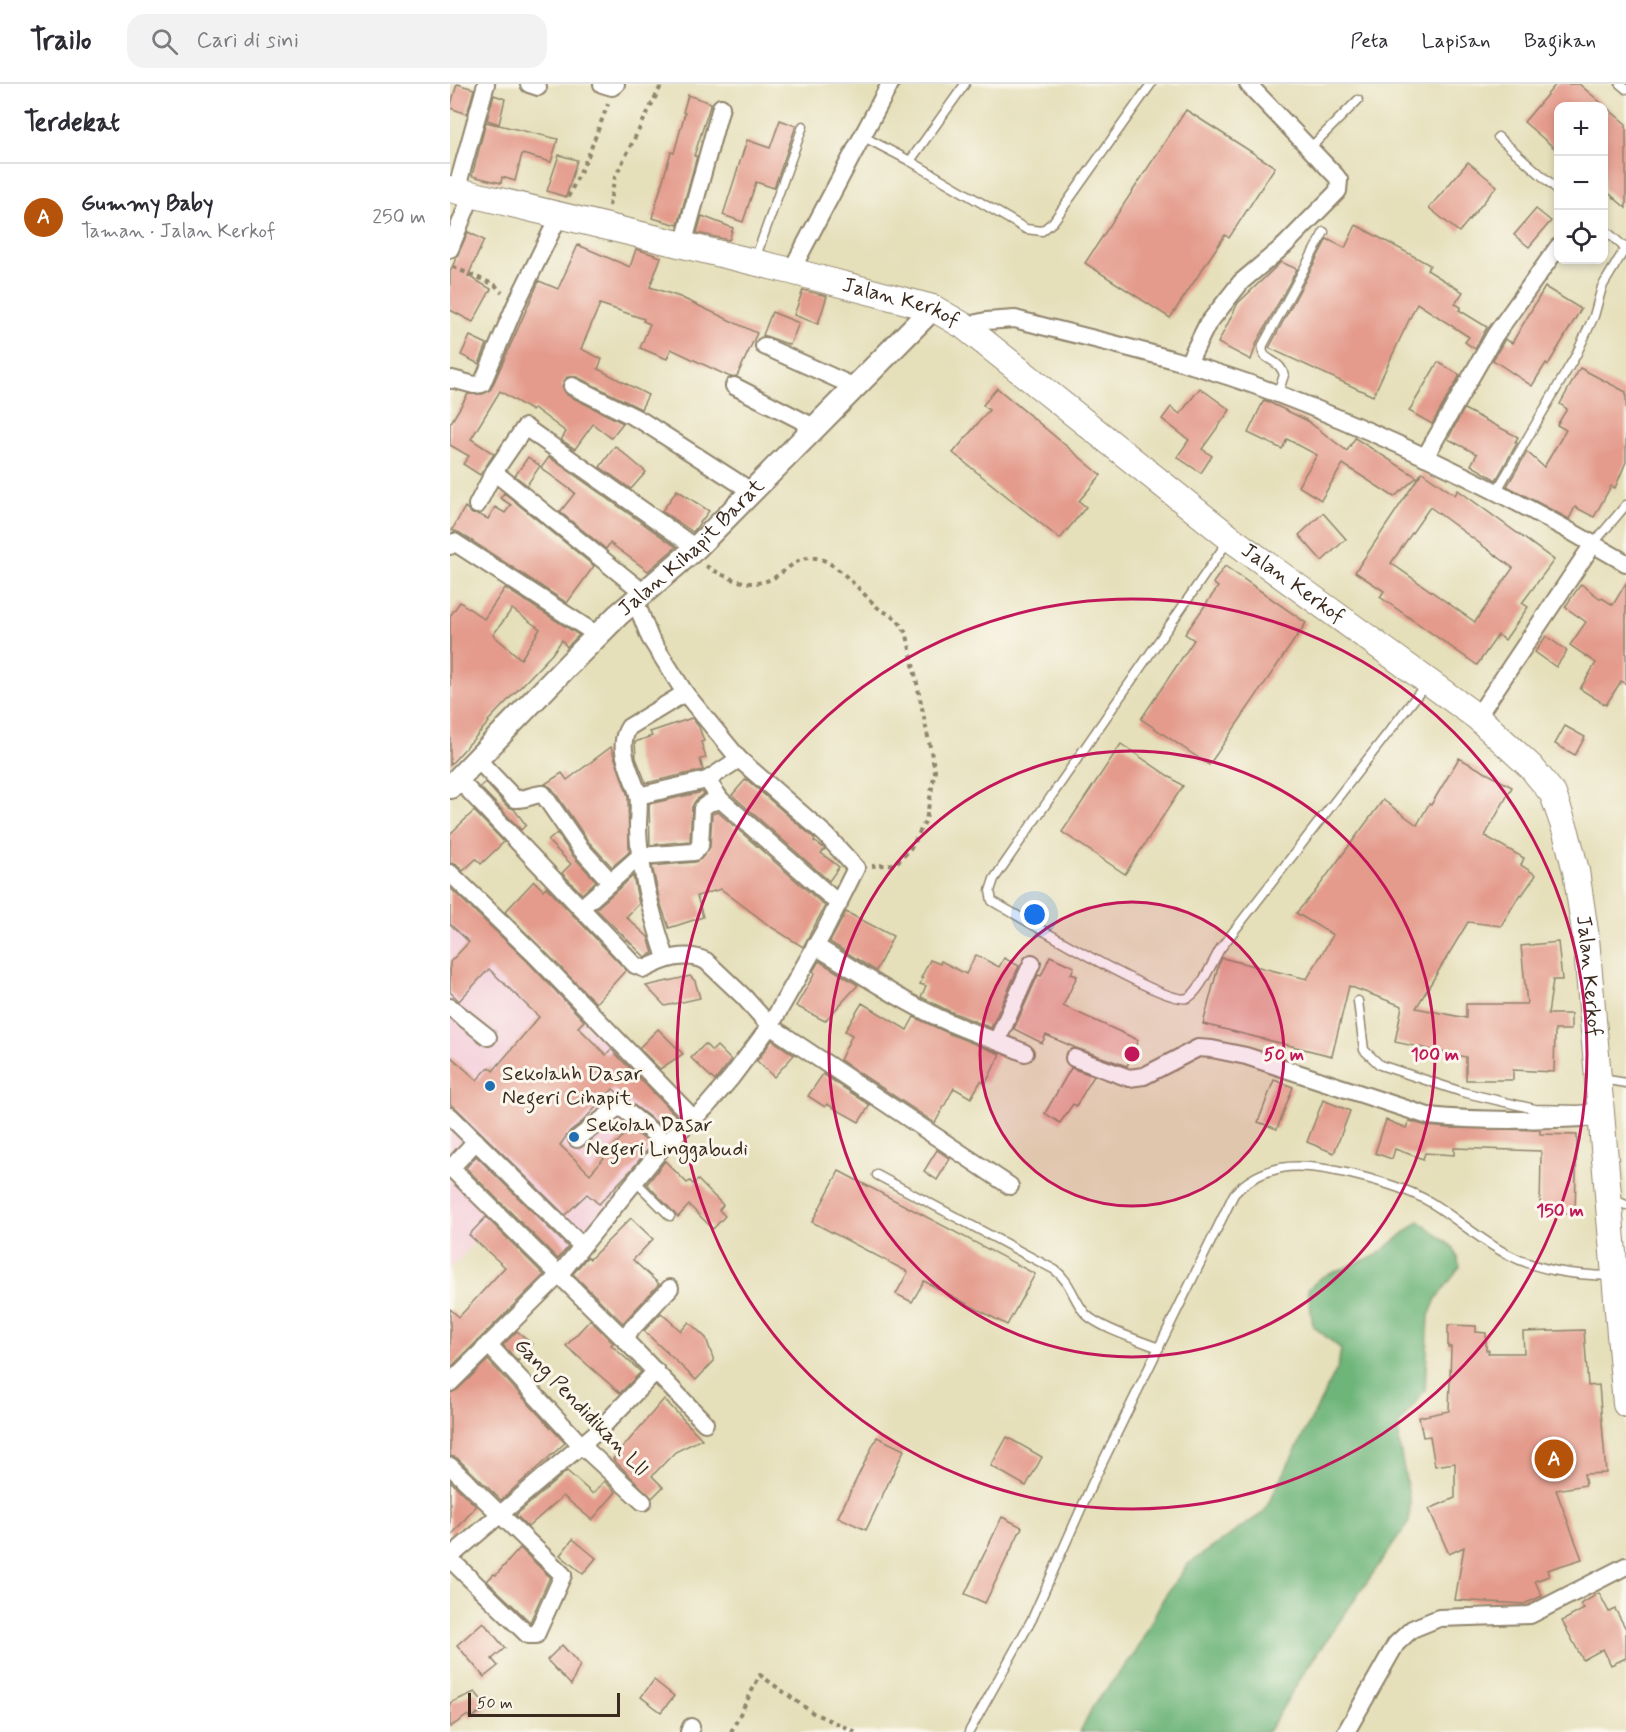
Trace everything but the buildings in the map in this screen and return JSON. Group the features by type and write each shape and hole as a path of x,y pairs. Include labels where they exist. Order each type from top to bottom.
{"main road":[{"name":"Jalan Kerkof","path":"459,192 790,271 933,308 964,326 1230,538 1477,717 1531,766 1553,794 1566,832 1576,871 1586,938 1602,1113 1618,1202 1614,1276 1622,1330 1626,1404"}],"street":[{"path":"450,249 459,192 486,84"},
{"path":"790,271 890,84"},
{"path":"1188,363 1207,325 1241,282 1285,245 1338,191 1336,176 1248,84"},
{"path":"683,245 720,106"},
{"path":"450,380 474,385 482,384 515,306 559,216"},
{"path":"1425,456 1494,335 1554,252"},
{"name":"Jalan Kihapit Barat","path":"454,782 510,723 640,596 696,548 933,308"},
{"path":"964,326 986,321 1015,320 1188,363 1278,393 1425,456 1626,563"},
{"path":"764,346 855,387"},
{"path":"572,386 642,421 751,491"},
{"path":"734,386 816,428"},
{"path":"477,505 494,472 522,428 529,428 696,548"},
{"path":"450,1383 559,1275 666,1143 706,1107 731,1078 770,1026 839,904 856,868 825,835 739,759 685,693 650,638 640,596 494,472"},
{"path":"450,546 454,542 599,636"},
{"path":"1477,717 1593,544"},
{"path":"666,958 655,926 640,856 638,796 627,766 623,744 628,727 685,693"},
{"path":"477,759 515,799 543,795 580,848 610,881"},
{"path":"638,796 706,780 739,759"},
{"path":"706,780 721,800 839,904"},
{"path":"454,782 635,965 645,969 666,958 698,957 706,961 744,997 770,1026 1010,1186"},
{"path":"581,908 640,856 694,852 700,846 702,808 709,803 721,800"},
{"path":"450,873 533,953 693,1118"},
{"path":"815,946 927,1012 976,1035 1025,1053"},
{"path":"997,1041 1032,963"},
{"path":"450,1007 488,1037"},
{"path":"1074,1058 1129,1078 1144,1076 1198,1048 1212,1049 1246,1056 1428,1116 1528,1120 1602,1113"},
{"path":"577,1139 618,1107 666,1143"},
{"path":"450,1116 582,1246"},
{"path":"476,1141 450,1168 623,1338 705,1423"},
{"path":"623,1338 670,1288"},
{"name":"Gang Pendidikan Lll","path":"488,1344 581,1445 643,1502"},
{"path":"450,1466 500,1514 563,1575 536,1635 528,1635 450,1558 500,1514 581,1445 656,1371"},
{"path":"1346,1732 1396,1644 1412,1629 1439,1618 1530,1615 1626,1566"}],"lane":[{"path":"910,161 965,84"},
{"path":"862,136 910,161 1026,229 1042,231 1053,222 1152,84"},
{"path":"1620,84 1626,89"},
{"path":"1310,148 1358,100"},
{"path":"753,262 803,126"},
{"path":"1498,137 1554,186"},
{"path":"1278,393 1284,375 1279,366 1264,356 1263,345 1324,232"},
{"path":"1496,492 1576,355 1594,316 1602,287 1626,247 1608,232"},
{"path":"1593,544 1626,505"},
{"path":"1230,538 994,879 990,891 992,901 1118,973 1174,998 1186,999 1195,993 1220,949 1428,682"},
{"path":"1358,1001 1364,1050 1380,1065 1462,1092 1535,1109 1602,1113"},
{"path":"1599,1079 1626,1083"},
{"path":"969,1732 1032,1619 1092,1484 1234,1194 1245,1183 1262,1173 1283,1167 1332,1171 1394,1187 1428,1201 1505,1253 1546,1270 1614,1276"},
{"path":"877,1174 1055,1270 1065,1278 1085,1314 1100,1324 1159,1348"},
{"path":"635,1181 670,1216"}],"path":[{"path":"604,227 615,177 662,84"},
{"path":"559,216 588,156 611,85"},
{"path":"450,265 495,285 515,306"},
{"path":"696,548 705,565 726,578 754,584 774,578 796,561 817,558 836,569 877,607 897,620 907,635 935,771 926,820 910,850 895,864 856,868"},
{"path":"731,1732 760,1676 813,1713 856,1732"}],"shaded area":[{"name":"Sekolahh Dasar Negeri Cihapit","path":"450,898 591,1020 461,1162 450,1152"},
{"name":"Sekolah Dasar Negeri Linggabudi","path":"593,1021 683,1112 568,1260 461,1163"},
{"path":"450,1171 499,1216 450,1269"}],"green space":[{"path":"1419,1221 1454,1248 1460,1267 1436,1299 1429,1316 1425,1390 1399,1424 1399,1444 1410,1502 1409,1522 1304,1672 1268,1732 1080,1732 1093,1706 1136,1652 1163,1599 1188,1564 1264,1512 1338,1367 1341,1349 1313,1326 1308,1289 1322,1277 1377,1255"}],"place":[{"name":"Sekolahh Dasar Negeri Cihapit","path":"490,1086"},
{"name":"Sekolah Dasar Negeri Linggabudi","path":"574,1137"},
{"name":"Gummy Baby","path":"1554,1459"}]}
